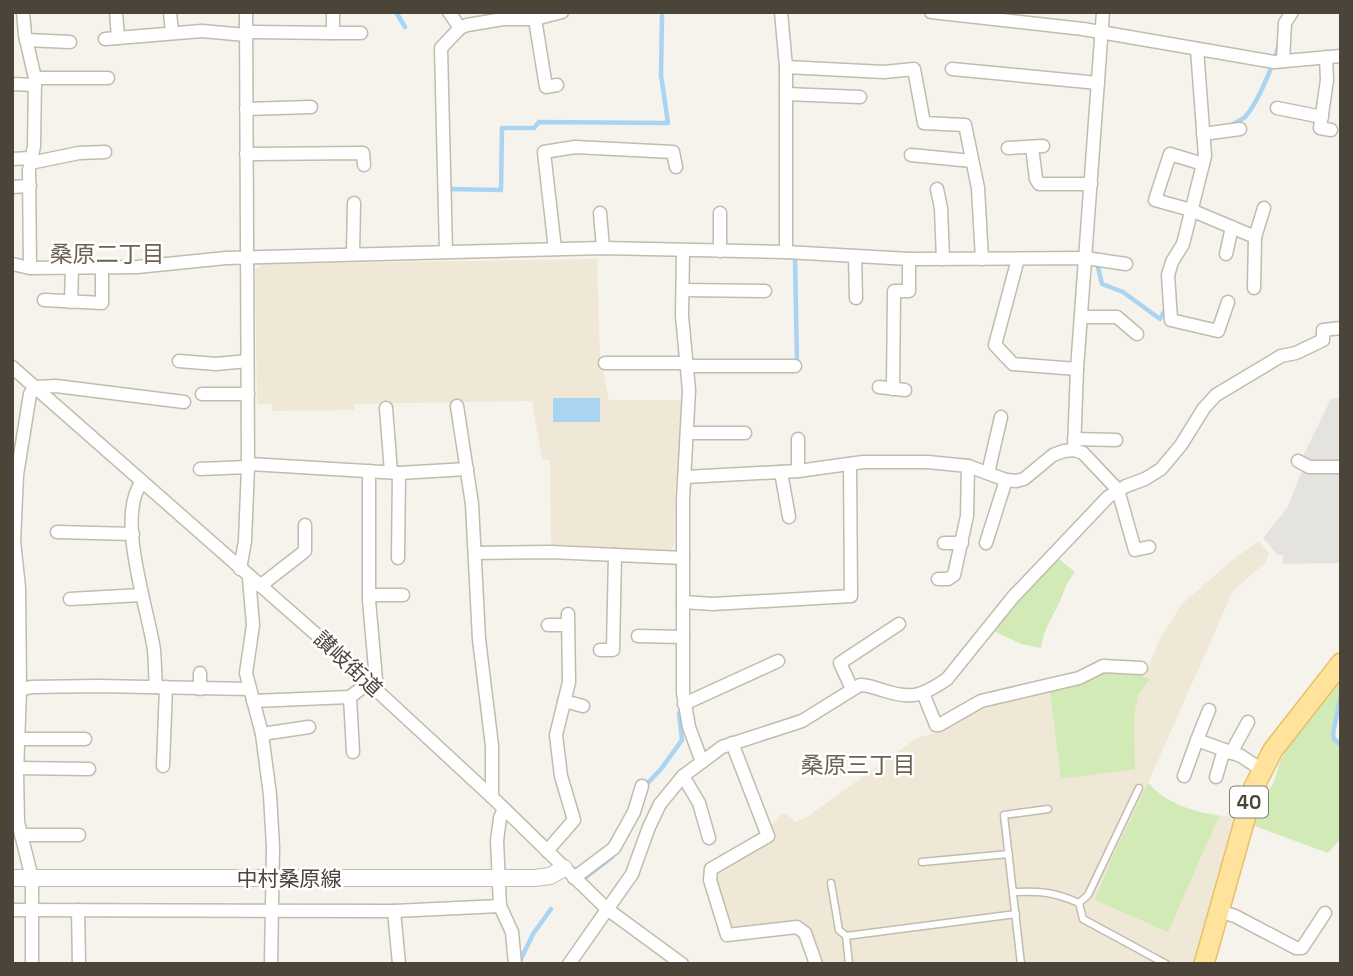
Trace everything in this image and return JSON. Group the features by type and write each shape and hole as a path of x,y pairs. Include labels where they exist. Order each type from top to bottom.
{"main road":[{"name":"40","path":"1204,964 1254,787 1273,750 1341,663"}],"street":[{"path":"23,12 35,81 30,186 30,268"},
{"path":"116,12 111,39 202,31 361,33"},
{"path":"170,12 172,33"},
{"path":"246,12 248,466 244,541 245,573 253,625 246,673 262,734 271,818 271,964"},
{"path":"333,12 333,33"},
{"path":"449,12 460,28"},
{"path":"446,251 442,48 460,28 467,25 503,19 535,19 562,12"},
{"path":"781,12 786,67 786,252"},
{"path":"930,12 1035,23 1274,62 1341,56"},
{"path":"1103,12 1074,444 1118,490 1135,550 1149,547"},
{"path":"1283,61 1282,43 1288,13"},
{"path":"535,19 546,87 557,85"},
{"path":"12,44 70,42"},
{"path":"1197,48 1203,164 1183,244 1168,275 1171,320 1218,331 1228,302"},
{"path":"1326,57 1327,80 1320,128 1331,130"},
{"path":"786,67 884,72 914,69 924,123 965,125 978,188 982,259"},
{"path":"952,69 1098,83"},
{"path":"12,84 108,78"},
{"path":"786,94 860,97"},
{"path":"246,109 310,107"},
{"path":"1277,108 1322,117"},
{"path":"1203,134 1240,129"},
{"path":"1008,148 1038,146 1036,178 1039,184 1091,184"},
{"path":"555,249 544,152 575,147 673,152 676,167"},
{"path":"12,159 31,160 105,152"},
{"path":"246,154 363,153 364,165"},
{"path":"1203,164 1170,155 1155,200 1191,210 1255,237"},
{"path":"922,170 917,156 972,161"},
{"path":"12,187 30,186"},
{"path":"937,189 941,208 943,259"},
{"path":"353,254 354,204"},
{"path":"1254,288 1255,237 1264,208"},
{"path":"600,213 603,248"},
{"path":"720,213 720,251"},
{"path":"1226,254 1232,227"},
{"path":"12,264 30,268 102,268 247,258 603,248 786,252 909,259 1086,258 1126,264"},
{"path":"683,251 682,316 690,390 683,558 684,705 702,762"},
{"path":"855,256 856,298"},
{"path":"1018,258 995,345 1013,364 1077,369"},
{"path":"880,387 899,389 893,337 894,292 909,291 909,259"},
{"path":"71,302 72,268"},
{"path":"44,300 102,303 102,268"},
{"path":"683,290 765,291"},
{"path":"1081,317 1117,317 1138,334"},
{"path":"569,964 632,874 660,804 682,776 722,747 802,721 852,688 867,685 907,697 923,693 947,679 1013,597 1069,536 1118,490 1161,469 1216,395 1281,356 1296,353 1323,340 1323,330 1341,328"},
{"path":"879,337 893,337"},
{"path":"179,360 216,364 247,361"},
{"path":"605,363 795,366"},
{"name":"讃岐街道","path":"12,366 373,687 492,797 607,909 682,964"},
{"path":"32,964 32,878 15,808 19,588 13,541 14,476 27,404 35,387 56,386 184,402"},
{"path":"202,394 248,394"},
{"path":"457,406 467,469 475,553 479,639 492,746 492,797"},
{"path":"386,408 395,472 398,558"},
{"path":"988,473 1000,417"},
{"path":"688,433 745,433"},
{"path":"798,439 798,471"},
{"path":"685,477 798,471 863,461 968,466 1006,480 1024,480 1053,455 1074,444 1116,440"},
{"path":"1298,461 1310,467 1341,467"},
{"path":"683,602 713,604 851,596 850,464"},
{"path":"200,469 248,466 395,472 467,469"},
{"path":"938,579 948,579 954,575 969,498 968,466"},
{"path":"16,693 31,687 97,686 200,689 251,695 349,697 373,687 369,595 369,471"},
{"path":"781,472 789,517"},
{"path":"986,543 1006,480"},
{"path":"142,482 133,496 133,534 141,595 161,687 163,766"},
{"path":"260,586 305,551 305,525"},
{"path":"57,532 133,534"},
{"path":"944,542 962,543"},
{"path":"475,553 683,558"},
{"path":"600,650 613,650 614,555"},
{"path":"100,582 101,597"},
{"path":"70,599 141,595"},
{"path":"369,595 403,595"},
{"path":"547,851 574,820 561,776 556,735 569,682 568,620 548,625"},
{"path":"852,688 840,663 899,624"},
{"path":"638,636 683,637"},
{"path":"684,705 778,661"},
{"path":"923,693 936,725 939,725 981,701 1079,678 1103,666 1141,668"},
{"path":"200,673 200,689"},
{"path":"349,697 353,752"},
{"path":"564,701 583,706"},
{"path":"1184,776 1209,710"},
{"path":"1216,777 1228,752 1248,722"},
{"path":"262,734 309,727"},
{"path":"18,739 85,739"},
{"path":"1197,740 1262,770"},
{"path":"733,743 768,836 711,869 710,880 727,935 797,927 805,933 816,964"},
{"path":"17,768 89,769"},
{"path":"682,776 699,803 709,838"},
{"path":"569,873 614,848 634,812 642,786"},
{"path":"504,809 496,841 500,906 512,932 515,964"},
{"path":"21,835 79,835"},
{"name":"中村桑原線","path":"12,878 499,879 569,873"},
{"path":"12,910 394,911 500,906"},
{"path":"78,910 79,964"},
{"path":"394,911 399,964"},
{"path":"1219,911 1235,916 1296,948 1302,948 1308,943 1325,913"}],"lane":[{"path":"1079,903 1088,895 1139,788"},
{"path":"1021,964 1004,815 1048,809"},
{"path":"922,862 1009,854"},
{"path":"831,883 839,930 846,936 849,964"},
{"path":"1014,892 1042,891 1079,903"},
{"path":"1079,903 1083,919 1166,964"},
{"path":"846,936 1016,914"}],"shaded area":[{"path":"597,259 600,357 609,400 683,400 680,474 676,481 674,545 671,550 551,545 550,460 542,459 532,401 354,404 354,410 272,411 272,404 257,404 255,270 262,264"},
{"path":"1339,398 1341,461 1311,461 1303,456 1331,399"},
{"path":"1302,471 1341,473 1341,563 1283,564 1283,555 1278,555 1263,538 1287,508"},
{"path":"1259,541 1269,553 1266,562 1233,591 1148,783 1163,797 1178,805 1197,812 1237,818 1194,964 819,964 808,933 728,932 714,873 770,827 782,813 796,822 807,817 917,738 941,731 969,711 982,706 1081,683 1140,674 1145,676 1159,641 1181,605 1232,560"}],"green space":[{"path":"1055,556 1075,572 1048,624 1041,648 1021,644 992,630"},
{"path":"1104,671 1140,674 1150,679 1138,695 1134,717 1135,769 1061,779 1050,691 1082,683"},
{"path":"1340,680 1341,688 1331,733 1332,739 1341,748 1341,838 1328,853 1252,825 1287,749 1308,718"},
{"path":"1148,783 1180,806 1219,816 1168,932 1095,900"}],"water":[{"path":"553,398 600,398 600,422 553,422"}],"waterway":[{"path":"396,12 405,27"},
{"path":"447,189 501,190 502,128 534,128 539,122 668,123 661,75 662,16"},
{"path":"1229,126 1245,117 1255,102 1279,44"},
{"path":"795,258 797,362"},
{"path":"1097,263 1102,284 1123,292 1160,319 1166,308"},
{"path":"1341,694 1333,734 1334,739 1341,745"},
{"path":"645,786 682,740 679,713"},
{"path":"585,878 612,857"},
{"path":"519,963 533,934 551,909"}],"district":[{"name":"桑原二丁目","path":"107,254"},
{"name":"桑原三丁目","path":"858,765"}]}
